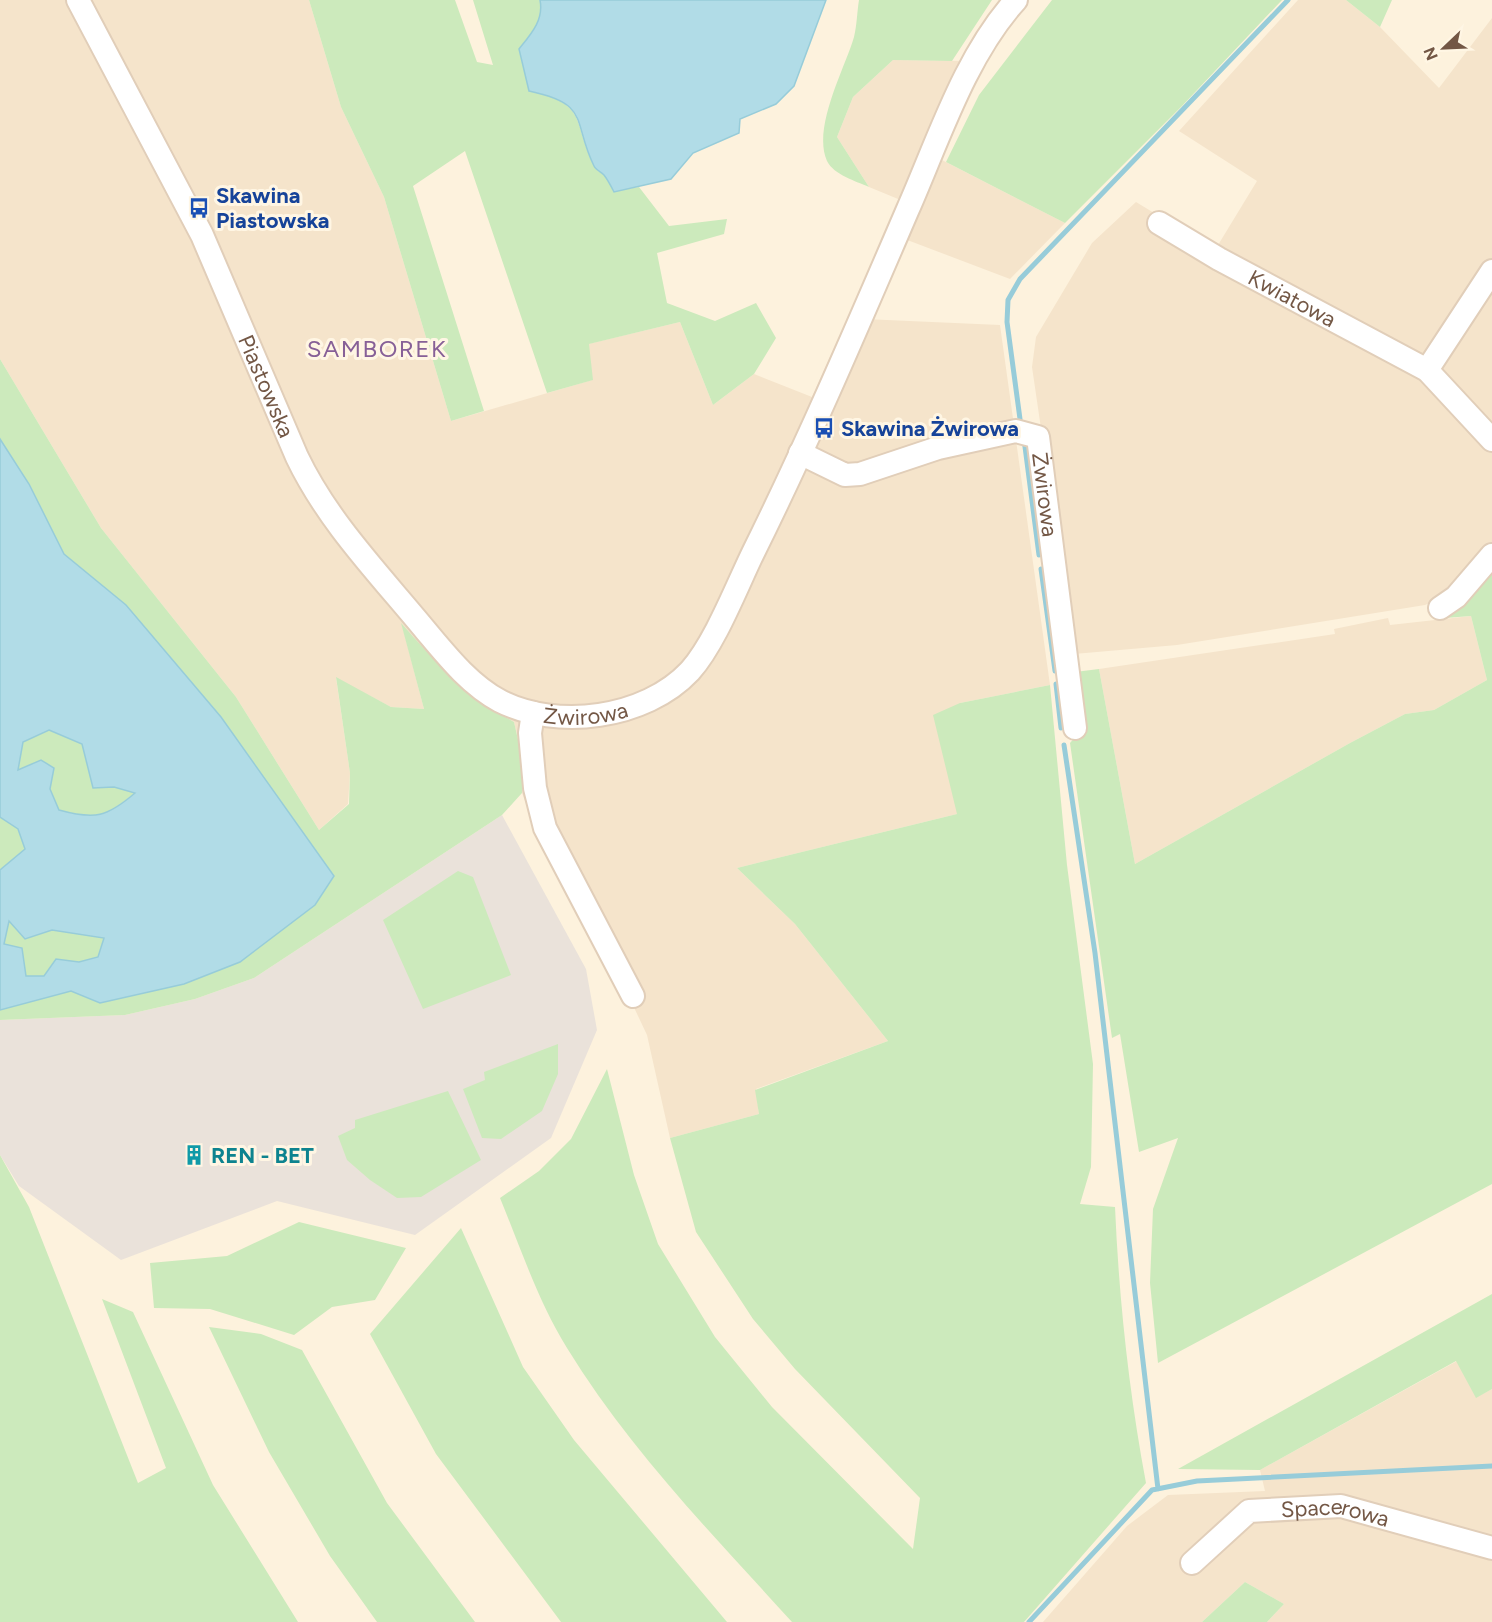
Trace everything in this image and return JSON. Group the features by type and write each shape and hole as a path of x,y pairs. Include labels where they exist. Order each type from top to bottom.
{"street":[{"name":"Piastowska","path":"78,0 202,235 310,486 336,522 465,674 499,700 533,712"},
{"name":"Żwirowa","path":"633,996 545,828 535,788 530,733 533,712 578,716 618,710 656,696 688,673 701,657 800,453 969,69 1016,0"},
{"name":"Kwiatowa","path":"1158,223 1219,259 1427,370 1492,440"},
{"path":"1427,370 1492,272"},
{"name":"Żwirowa","path":"800,453 845,475 938,448 1016,431 1038,437 1075,728"},
{"path":"1440,608 1456,597 1492,555"},
{"name":"Spacerowa","path":"1192,1563 1249,1511 1341,1506 1492,1548"}],"shaded area":[{"path":"0,0 309,0 341,107 384,197 451,421 592,380 588,344 680,322 713,405 754,374 812,397 843,328 864,319 1000,325 1050,685 960,703 957,814 737,868 795,924 888,1041 756,1089 759,1114 670,1138 647,1035 622,982 533,822 522,793 523,762 514,722 480,703 439,666 402,625 424,709 391,707 336,678 350,773 348,804 319,830 236,697 101,528 0,359"},
{"path":"1298,0 1346,0 1380,27 1439,88 1492,18 1492,545 1451,593 1425,605 1177,645 1074,654 1032,367 1036,337 1092,243 1136,202 1215,250 1257,181 1179,131"},
{"path":"893,60 967,61 903,201 869,187 837,137 853,97"},
{"path":"938,158 1065,223 1010,279 902,238"},
{"path":"1471,616 1487,680 1434,710 1405,714 1135,864 1099,669 1335,634 1334,629 1388,618 1390,625"},
{"path":"502,815 586,969 597,1030 551,1138 415,1235 277,1201 121,1260 19,1186 0,1155 0,1020 125,1015 195,999 254,978"},
{"path":"1457,1361 1476,1397 1492,1389 1492,1622 1267,1622 1284,1604 1245,1582 1202,1622 1043,1622 1127,1526 1168,1495 1265,1491 1260,1470"}],"green space":[{"path":"309,0 455,0 477,62 493,65 473,0 540,0 538,20 519,49 529,91 561,102 576,116 594,166 614,191 639,187 669,226 727,219 724,234 657,253 667,303 715,321 756,303 776,338 754,374 713,405 680,322 589,344 593,380 547,393 465,151 413,186 484,411 451,421 384,197 341,107"},
{"path":"859,0 992,0 952,61 893,60 853,97 837,137 869,187 846,177 830,166 823,147 827,115 854,37"},
{"path":"1052,0 1282,0 1182,106 1065,223 946,162 979,95"},
{"path":"1346,0 1392,0 1380,27"},
{"path":"0,359 101,528 236,697 319,830 349,804 350,773 336,677 391,707 424,709 401,623 453,678 497,712 514,722 523,762 522,793 502,815 254,978 195,999 125,1015 0,1020 0,1010 71,990 100,1003 334,876 221,717 126,605 64,554 29,484 0,439"},
{"path":"1492,562 1492,1184 1158,1363 1150,1283 1153,1209 1178,1138 1139,1152 1120,1034 1112,1038 1070,743 1078,734 1075,672 1099,669 1135,864 1405,714 1434,710 1487,680 1471,616 1445,618"},
{"path":"1050,685 1067,865 1093,1064 1091,1167 1080,1204 1115,1207 1126,1346 1146,1483 1024,1622 792,1622 673,1490 591,1385 547,1312 500,1198 539,1171 571,1139 607,1069 634,1175 658,1244 715,1337 772,1407 913,1549 920,1498 795,1369 753,1319 696,1232 670,1138 759,1114 755,1090 888,1041 795,924 737,868 957,814 933,715 960,703"},
{"path":"49,730 82,744 93,788 114,787 136,792 116,807 100,814 83,815 59,810 50,789 18,771 23,742"},
{"path":"0,817 18,829 25,849 0,870"},
{"path":"458,871 473,877 511,975 423,1009 383,920"},
{"path":"9,920 25,939 52,930 104,937 98,957 79,962 56,959 44,976 26,976 4,945"},
{"path":"558,1044 558,1074 542,1111 501,1139 482,1138 463,1089 485,1080 484,1072"},
{"path":"448,1091 481,1160 421,1197 397,1198 370,1180 347,1160 338,1136 355,1128 355,1120"},
{"path":"0,1155 29,1207 138,1483 166,1468 102,1299 133,1312 213,1485 298,1622 0,1622"},
{"path":"299,1222 406,1248 375,1300 332,1307 294,1335 210,1309 154,1308 150,1263 227,1256"},
{"path":"461,1228 523,1367 574,1440 727,1622 561,1622 436,1454 370,1334"},
{"path":"1492,1294 1492,1389 1476,1398 1456,1361 1260,1470 1178,1469"},
{"path":"209,1327 261,1334 302,1350 387,1503 475,1622 377,1622 330,1556 269,1452"},
{"path":"1245,1582 1284,1604 1267,1622 1202,1622"}],"water":[{"path":"540,0 826,0 794,86 776,104 740,119 739,133 693,153 671,179 614,192 604,175 594,166 576,116 571,109 549,96 529,91 519,49 538,20"},
{"path":"0,439 29,484 64,554 126,605 221,717 334,876 315,905 240,962 184,984 100,1003 71,991 0,1010 0,870 25,849 18,829 0,817","holes":["49,730 82,744 93,788 114,787 135,793 108,812 100,814 82,815 59,810 50,789 54,768 41,760 18,770 23,742","9,921 25,939 52,930 104,938 98,957 79,962 56,959 44,976 26,976 22,948 4,944"]}],"waterway":[{"path":"1020,419 1007,322 1008,300 1020,279 1288,0"},
{"path":"1024,439 1039,555"},
{"path":"1041,569 1055,671"},
{"path":"1056,684 1061,728"},
{"path":"1064,745 1095,953 1158,1489"},
{"path":"1029,1622 1152,1490 1197,1481 1492,1466"}],"place":[{"name":"Skawina Piastowska","path":"199,208"},
{"name":"Skawina Żwirowa","path":"824,428"},
{"name":"REN - BET","path":"194,1155"}],"district":[{"name":"SAMBOREK","path":"377,348"}]}
